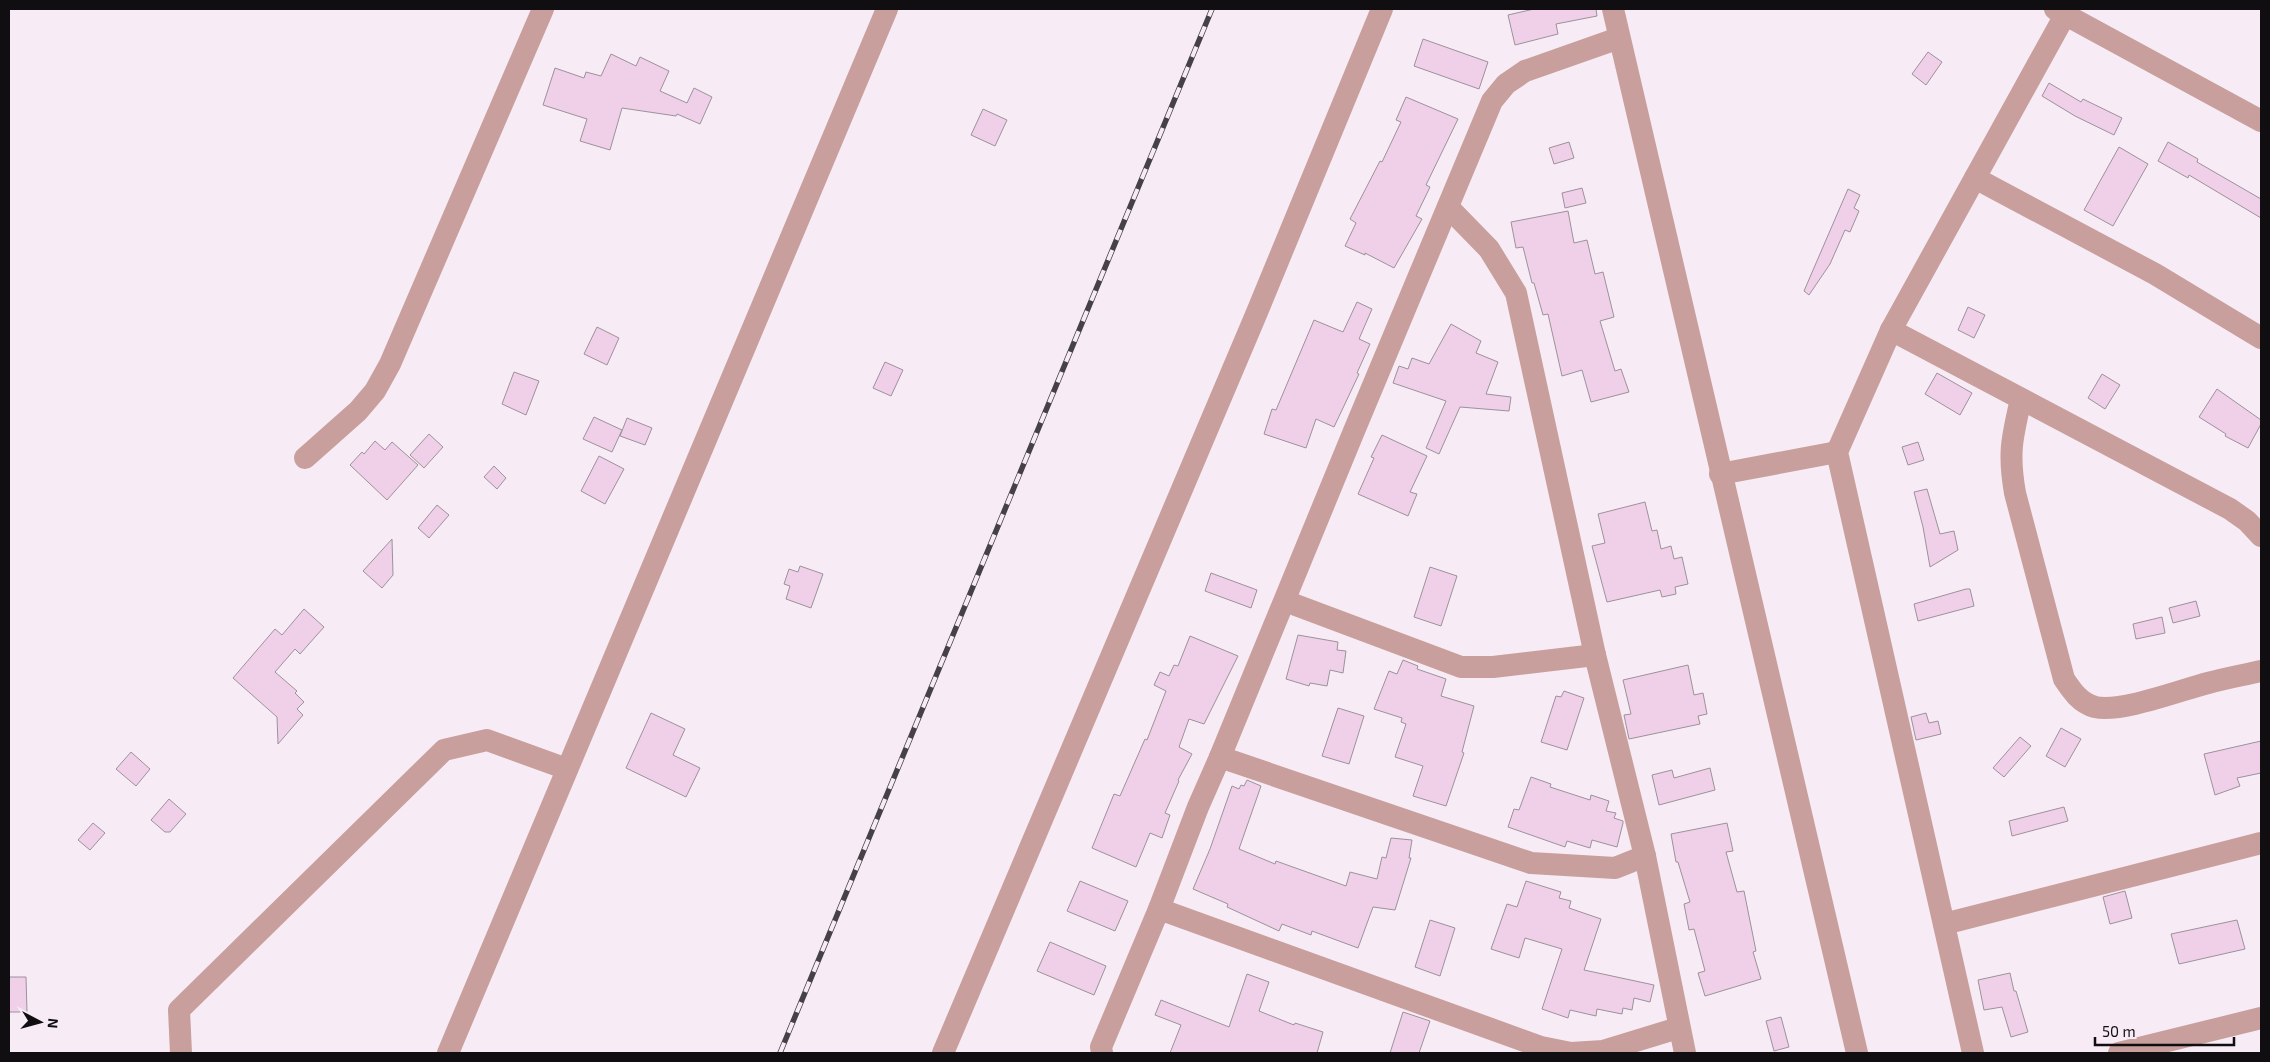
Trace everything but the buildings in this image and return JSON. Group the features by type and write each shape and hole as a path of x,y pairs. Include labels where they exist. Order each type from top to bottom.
{"street":[{"path":"304,458 358,411 375,390 390,364 543,9"},
{"path":"448,1053 887,9"},
{"path":"943,1053 1251,326 1382,9"},
{"path":"1612,9 1857,1053"},
{"path":"1973,1053 1836,452 1891,330 1974,178 2060,12 2261,121"},
{"path":"1102,1053 1101,1047 1159,909 1198,807 1492,101 1506,84 1525,71 1619,38"},
{"path":"1974,178 2155,274 2261,338"},
{"path":"1448,207 1489,249 1516,293 1595,655 1645,856 1684,1053"},
{"path":"1891,330 2230,509 2247,521 2261,536"},
{"path":"2021,400 2011,442 2011,468 2015,493 2064,679 2072,691 2081,701 2096,707 2110,708 2134,704 2261,671"},
{"path":"1720,474 1836,452"},
{"path":"1284,601 1460,667 1493,667 1595,655"},
{"path":"181,1053 179,1010 444,750 487,740 567,768"},
{"path":"1220,757 1531,863 1615,868 1645,856"},
{"path":"1944,924 2261,843"},
{"path":"1159,909 1290,955 1471,1024 1541,1047 1571,1053 1603,1051 1678,1028"},
{"path":"2119,1053 2261,1018"}],"railway":[{"path":"780,1053 1212,9"}]}
